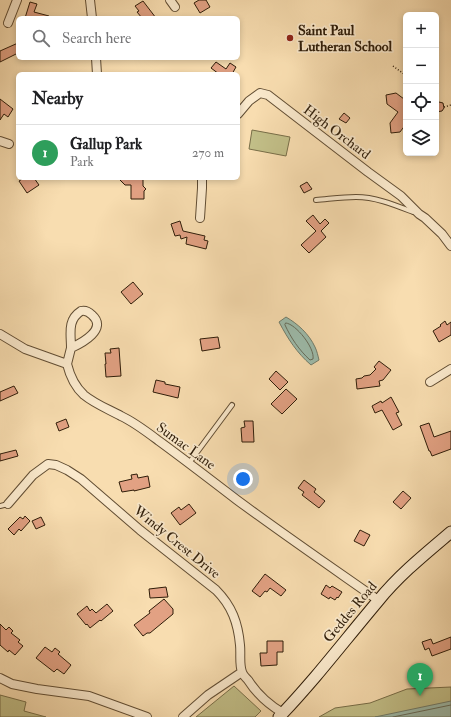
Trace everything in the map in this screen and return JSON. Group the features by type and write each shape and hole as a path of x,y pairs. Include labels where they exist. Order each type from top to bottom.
{"main road":[{"name":"Geddes Road","path":"281,715 295,701 378,600 408,569 451,532"}],"street":[{"path":"8,23 16,0"},
{"path":"90,0 92,16"},
{"path":"96,60 97,72"},
{"name":"High Orchard","path":"240,112 249,101 260,93 268,95 401,196 419,214"},
{"path":"0,142 9,144"},
{"path":"200,218 202,180"},
{"path":"419,214 442,234 451,246"},
{"path":"0,334 25,349 67,364 71,348 70,330 73,319 81,311 89,312 98,323 96,329 89,338 71,348"},
{"name":"Sumac Lane","path":"67,364 74,383 85,396 103,408 129,420 262,518 378,600"},
{"path":"430,382 451,369"},
{"name":"Windy Crest Drive","path":"4,505 33,475 48,464 56,465 81,479 140,530 224,598 231,608 236,621 242,672"},
{"path":"182,717 208,695 242,672 250,684 281,715"},
{"path":"0,678 12,684 89,696 147,717"}],"lane":[{"path":"316,200 356,197 373,199 393,204 419,214"},
{"path":"189,463 232,405"}],"path":[{"path":"393,66 404,74 405,84"},
{"path":"444,106 451,106"}],"shaded area":[{"path":"252,130 290,137 286,156 249,149"},
{"path":"234,686 261,711 255,717 196,717"},
{"path":"451,687 451,717 319,717 335,708 370,703 407,689"},
{"path":"0,695 26,702 24,711 46,717 0,717"}],"water":[{"path":"286,317 299,326 310,338 316,349 319,360 311,365 297,351 279,322"},
{"path":"451,701 451,717 375,717"}],"building":[{"path":"199,0 206,0 210,7 200,13 194,3"},
{"path":"143,1 154,16 140,16 135,6"},
{"path":"30,2 37,4 34,12 49,16 26,16"},
{"path":"16,44 16,54 0,62 0,51"},
{"path":"216,62 226,69 230,63 236,67 233,72 216,72 211,68"},
{"path":"396,93 403,98 403,128 400,132 391,133 390,123 398,112 387,104 386,95"},
{"path":"0,99 13,109 8,117 4,114 0,120"},
{"path":"439,102 443,103 444,108 442,111 439,112"},
{"path":"344,113 350,118 346,123 339,119"},
{"path":"35,180 39,185 27,193 19,181"},
{"path":"120,180 143,180 143,186 146,189 144,191 144,199 131,199 131,185 125,185"},
{"path":"307,182 312,189 304,193 300,186"},
{"path":"313,215 320,224 325,219 329,223 321,231 326,237 309,253 301,245 316,231 306,221"},
{"path":"180,221 183,231 205,236 204,240 208,241 206,249 186,244 187,237 181,239 180,235 175,236 171,224"},
{"path":"133,282 143,294 131,304 121,292"},
{"path":"445,321 447,325 451,322 451,335 439,342 433,331 441,326 440,325"},
{"path":"218,337 220,348 202,351 200,339"},
{"path":"119,348 121,376 106,377 105,353 111,353 110,349"},
{"path":"379,361 391,370 383,380 379,381 380,386 357,389 356,379 370,375 376,369 374,367"},
{"path":"276,371 288,382 280,390 269,379"},
{"path":"156,380 165,382 165,384 180,387 178,398 153,392"},
{"path":"14,386 18,393 0,401 0,392"},
{"path":"286,389 297,399 282,414 271,404"},
{"path":"391,397 399,412 396,413 402,425 393,430 382,410 375,413 372,406 381,401 382,403"},
{"path":"66,419 69,427 59,431 56,423"},
{"path":"244,421 253,421 254,442 242,442 241,428 245,427"},
{"path":"429,423 434,437 451,431 451,449 432,456 420,426"},
{"path":"16,450 18,456 0,461 0,454"},
{"path":"137,474 138,478 148,476 150,487 122,492 119,482 132,479 131,475"},
{"path":"304,480 316,489 314,492 325,501 319,508 302,495 304,492 298,488"},
{"path":"403,491 411,498 401,509 393,502"},
{"path":"189,504 196,513 180,525 171,513 179,507 181,510"},
{"path":"25,516 30,521 21,531 19,529 14,535 8,529 20,517 23,519"},
{"path":"41,517 45,525 36,529 32,521"},
{"path":"360,530 370,535 364,546 354,541"},
{"path":"265,574 286,590 281,596 270,588 260,597 252,591"},
{"path":"326,585 330,588 332,586 342,592 338,598 337,597 335,600 330,597 329,599 321,594"},
{"path":"166,587 168,597 150,598 149,589"},
{"path":"164,599 173,609 173,614 150,633 143,636 134,625 150,613 149,611"},
{"path":"107,604 113,611 90,628 77,614 87,606 90,611 92,609 96,613"},
{"path":"0,624 6,630 9,627 13,631 11,633 20,640 18,642 23,646 15,655 9,650 8,652 0,645"},
{"path":"451,637 451,649 432,656 429,648 425,650 422,642 431,639 433,644"},
{"path":"267,641 283,641 283,652 277,652 277,665 261,666 260,653 267,653"},
{"path":"45,647 52,652 55,648 60,652 58,654 71,665 64,674 57,669 54,672 36,658"}],"place":[{"name":"Saint Paul Lutheran School","path":"290,38"},
{"name":"Gallup Park","path":"420,696"}]}
